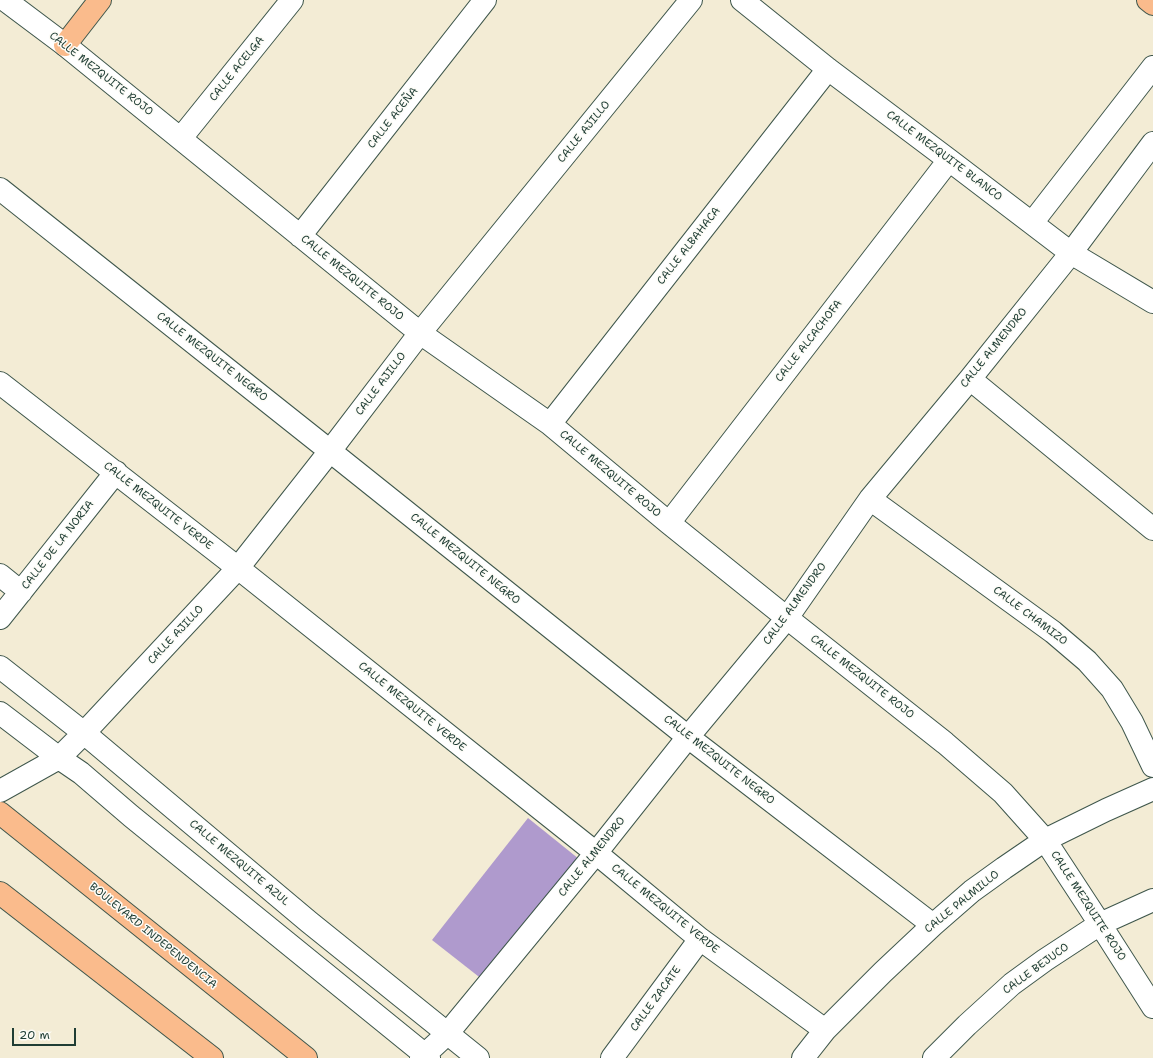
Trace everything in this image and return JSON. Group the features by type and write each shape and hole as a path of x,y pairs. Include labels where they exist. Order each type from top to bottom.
{"main road":[{"path":"65,45 100,0"},
{"path":"1148,0 1153,4"},
{"name":"BOULEVARD INDEPENDENCIA","path":"0,813 306,1058"},
{"path":"0,893 212,1058"}],"street":[{"name":"CALLE MEZQUITE ROJO","path":"5,0 65,45 181,138 420,333 550,424 669,523 945,743 1003,793 1045,840 1153,1007"},
{"name":"CALLE ACELGA","path":"181,138 292,0"},
{"name":"CALLE ACEÑA","path":"300,236 485,0"},
{"name":"CALLE AJILLO","path":"0,791 59,758 84,734 238,568 420,333 691,0"},
{"name":"CALLE MEZQUITE BLANCO","path":"742,0 828,69 1071,253 1153,302"},
{"path":"1032,223 1153,67"},
{"name":"CALLE ALBAHACA","path":"550,424 828,69"},
{"name":"CALLE ALMENDRO","path":"425,1057 447,1034 596,853 688,737 787,618 870,499 970,379 1071,253 1153,143"},
{"name":"CALLE ALCACHOFA","path":"669,523 950,160"},
{"name":"CALLE MEZQUITE NEGRO","path":"0,189 688,737 933,925"},
{"path":"970,379 1153,529"},
{"name":"CALLE MEZQUITE VERDE","path":"0,383 238,568 596,853 700,939 825,1030"},
{"name":"CALLE DE LA NORIA","path":"0,618 116,472"},
{"name":"CALLE CHAMIZO","path":"870,499 1053,632 1087,661 1112,689 1132,722 1153,766"},
{"path":"0,575 21,592"},
{"name":"CALLE MEZQUITE AZUL","path":"0,667 84,734 309,922 478,1058"},
{"path":"0,713 80,773 425,1057"},
{"name":"CALLE PALMILLO","path":"803,1058 825,1030 883,972 933,925 972,892 1045,840 1153,789"},
{"name":"CALLE BEJUCO","path":"934,1058 967,1025 1012,984 1045,960 1100,924 1153,900"},
{"name":"CALLE ZACATE","path":"612,1058 700,939"}],"building":[{"path":"528,818 579,859 483,980 432,940"}]}
